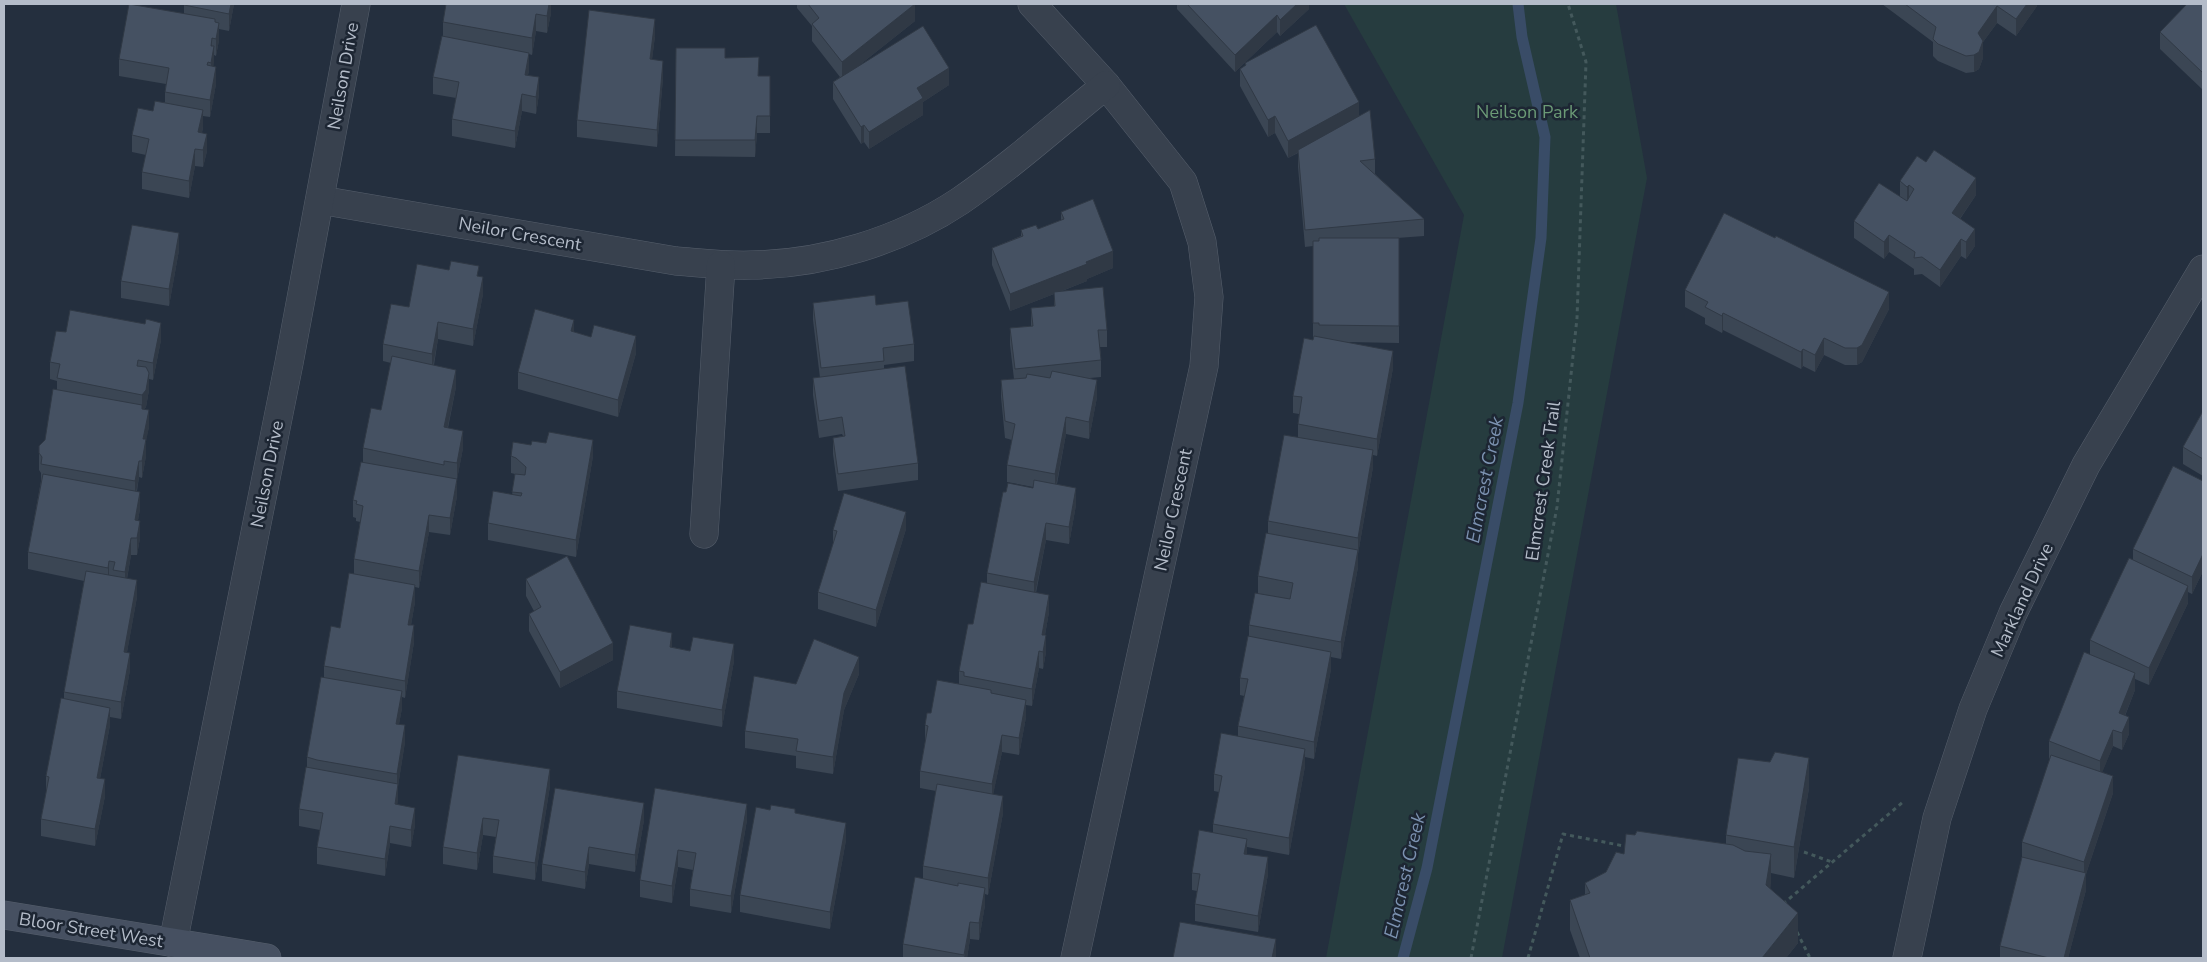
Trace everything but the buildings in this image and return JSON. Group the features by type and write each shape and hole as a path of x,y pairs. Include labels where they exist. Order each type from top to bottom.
{"main road":[{"name":"Bloor Street West","path":"4,915 172,944 267,958"}],"street":[{"name":"Neilson Drive","path":"172,944 320,200 356,4"},
{"name":"Neilor Crescent","path":"1032,4 1106,85 1183,182 1202,242 1209,297 1204,366 1074,958"},
{"name":"Neilor Crescent","path":"320,200 676,261 721,265 784,264 845,252 904,231 960,201 1055,128 1106,85"},
{"path":"704,534 721,265"},
{"name":"Markland Drive","path":"1907,958 1937,818 1973,709 2013,614 2086,465 2203,269"}],"path":[{"name":"Elmcrest Creek Trail","path":"1471,958 1558,507 1576,318 1586,62 1568,4"},
{"path":"1786,912 1782,904 1903,802"},
{"path":"1528,958 1563,834 1624,846"},
{"path":"1804,852 1832,862"},
{"path":"1794,928 1810,958"}],"green space":[{"name":"Neilson Park","path":"1344,4 1616,4 1647,178 1502,958 1326,958 1464,215"}],"waterway":[{"name":"Elmcrest Creek","path":"1403,958 1427,868 1518,403 1541,238 1545,137 1522,37 1518,4"}]}
